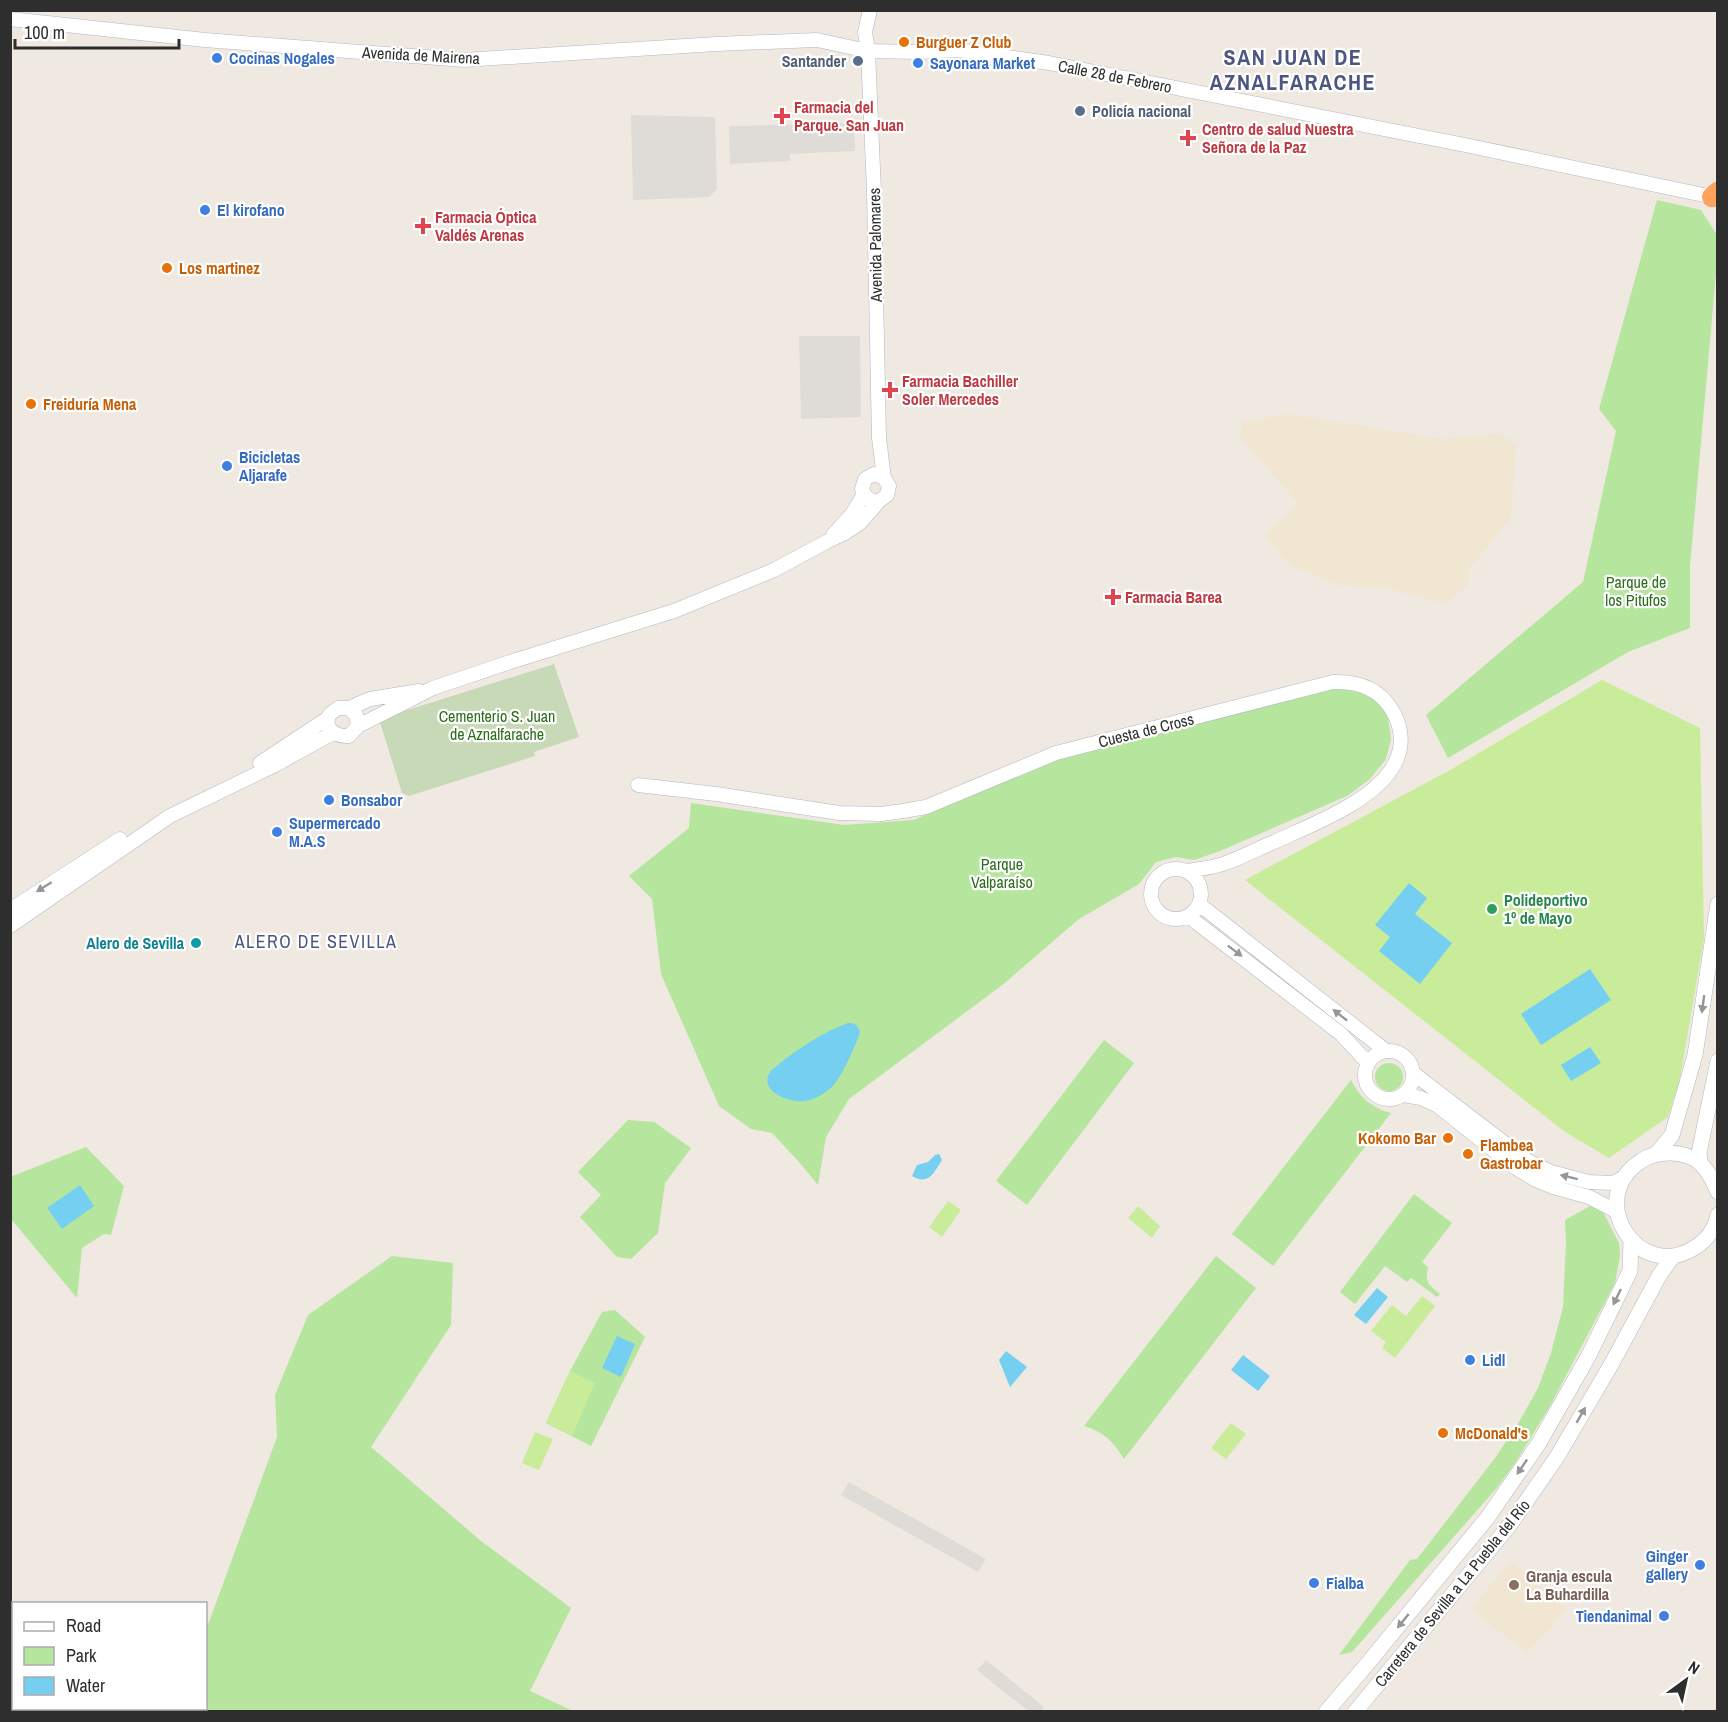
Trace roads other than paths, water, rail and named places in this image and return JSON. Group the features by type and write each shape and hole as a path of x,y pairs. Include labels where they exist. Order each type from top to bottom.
{"main road":[{"path":"1657,1153 1672,1135 1695,1055 1718,904"},
{"path":"1700,1163 1699,1154 1718,1061"},
{"path":"1718,1192 1713,1180 1700,1163 1687,1156 1657,1153 1633,1166 1623,1178 1617,1194 1616,1211 1621,1227 1631,1241 1651,1253 1673,1256 1688,1252 1701,1244 1711,1233 1718,1215"},
{"path":"1326,1712 1488,1517 1539,1443 1589,1355 1630,1270 1631,1241"},
{"name":"Carretera de Sevilla a La Puebla del Río","path":"1355,1712 1509,1526 1557,1457 1659,1276 1673,1256"}],"street":[{"name":"Avenida Palomares","path":"870,10 865,32 868,51 874,192 879,438"},
{"name":"Avenida de Mairena","path":"10,19 205,40 464,60 817,40 868,51"},
{"name":"Calle 28 de Febrero","path":"868,51 959,51 1049,63 1716,196"},
{"path":"879,438 869,476 862,484 864,495 870,500 879,501"},
{"path":"10,910 164,811 266,759 328,718 338,708 348,708 370,699 432,688 675,611 774,570 845,533 860,523 887,495 889,486 884,478 879,438"},
{"path":"869,476 874,474 884,478"},
{"path":"828,541 852,514 864,495"},
{"name":"Cuesta de Cross","path":"638,785 716,794 838,813 881,814 926,807 1056,753 1333,682 1360,684 1382,696 1396,716 1401,740 1395,763 1378,784 1338,812 1221,865 1187,871"},
{"path":"328,718 328,726 333,733 341,737 349,736 358,726 432,688"},
{"path":"348,708 356,715 358,726"},
{"path":"10,926 170,816 333,733"},
{"name":"Cuesta de Cross","path":"1200,888 1221,865"},
{"path":"1176,868 1187,871 1196,878 1200,888 1199,904 1194,911 1176,920 1164,917 1154,909 1150,898 1151,887 1156,877 1176,868"},
{"path":"1199,904 1386,1051"},
{"path":"1188,916 1341,1034 1368,1063"},
{"path":"1404,1095 1412,1084 1412,1066 1405,1056 1394,1051 1379,1053 1368,1063 1365,1078 1371,1091 1383,1099 1390,1100 1404,1095 1421,1098 1438,1106 1516,1168 1536,1180 1589,1197 1616,1211"},
{"path":"1413,1073 1528,1161 1551,1172 1588,1182 1612,1183 1623,1178"}],"water":[{"path":"1409,883 1427,898 1415,914 1452,943 1420,984 1379,951 1390,937 1375,925"},
{"path":"1590,969 1611,1000 1541,1045 1521,1014"},
{"path":"848,1023 856,1025 860,1032 846,1065 834,1085 818,1097 805,1101 784,1098 772,1090 767,1079 773,1069 812,1040"},
{"path":"1590,1047 1601,1063 1571,1081 1561,1065"},
{"path":"939,1154 942,1160 930,1176 918,1179 912,1176 917,1165 928,1162"},
{"path":"80,1185 94,1206 62,1229 47,1208"},
{"path":"1377,1288 1388,1297 1366,1324 1354,1315"},
{"path":"617,1336 635,1344 621,1377 602,1368"},
{"path":"1006,1351 1027,1367 1010,1387 999,1360"},
{"path":"1243,1355 1270,1376 1258,1391 1231,1370"}],"place":[{"name":"Burguer Z Club","path":"904,42"},
{"name":"Cocinas Nogales","path":"217,58"},
{"name":"Santander","path":"858,61"},
{"name":"Sayonara Market","path":"918,63"},
{"name":"Policía nacional","path":"1080,111"},
{"name":"Farmacia del Parque. San Juan","path":"782,116"},
{"name":"Centro de salud Nuestra Señora de la Paz","path":"1188,138"},
{"name":"El kirofano","path":"205,210"},
{"name":"Farmacia Óptica Valdés Arenas","path":"423,226"},
{"name":"Los martinez","path":"167,268"},
{"name":"Farmacia Bachiller Soler Mercedes","path":"890,390"},
{"name":"Freiduría Mena","path":"31,404"},
{"name":"Bicicletas Aljarafe","path":"227,466"},
{"name":"Farmacia Barea","path":"1113,597"},
{"name":"Bonsabor","path":"329,800"},
{"name":"Supermercado M.A.S","path":"277,832"},
{"name":"Polideportivo 1º de Mayo","path":"1492,909"},
{"name":"Alero de Sevilla","path":"196,943"},
{"name":"Kokomo Bar","path":"1448,1138"},
{"name":"Flambea Gastrobar","path":"1468,1154"},
{"name":"Lidl","path":"1470,1360"},
{"name":"McDonald's","path":"1443,1433"},
{"name":"Ginger gallery","path":"1700,1565"},
{"name":"Fialba","path":"1314,1583"},
{"name":"Granja escula La Buhardilla","path":"1514,1585"},
{"name":"Tiendanimal","path":"1664,1616"}],"district":[{"name":"SAN JUAN DE AZNALFARACHE","path":"1293,70"},
{"name":"ALERO DE SEVILLA","path":"316,942"}],"park label":[{"name":"Parque de los Pitufos","path":"1636,591"},
{"name":"Cementerio S. Juan de Aznalfarache","path":"497,725"},
{"name":"Parque Valparaíso","path":"1002,873"}]}
